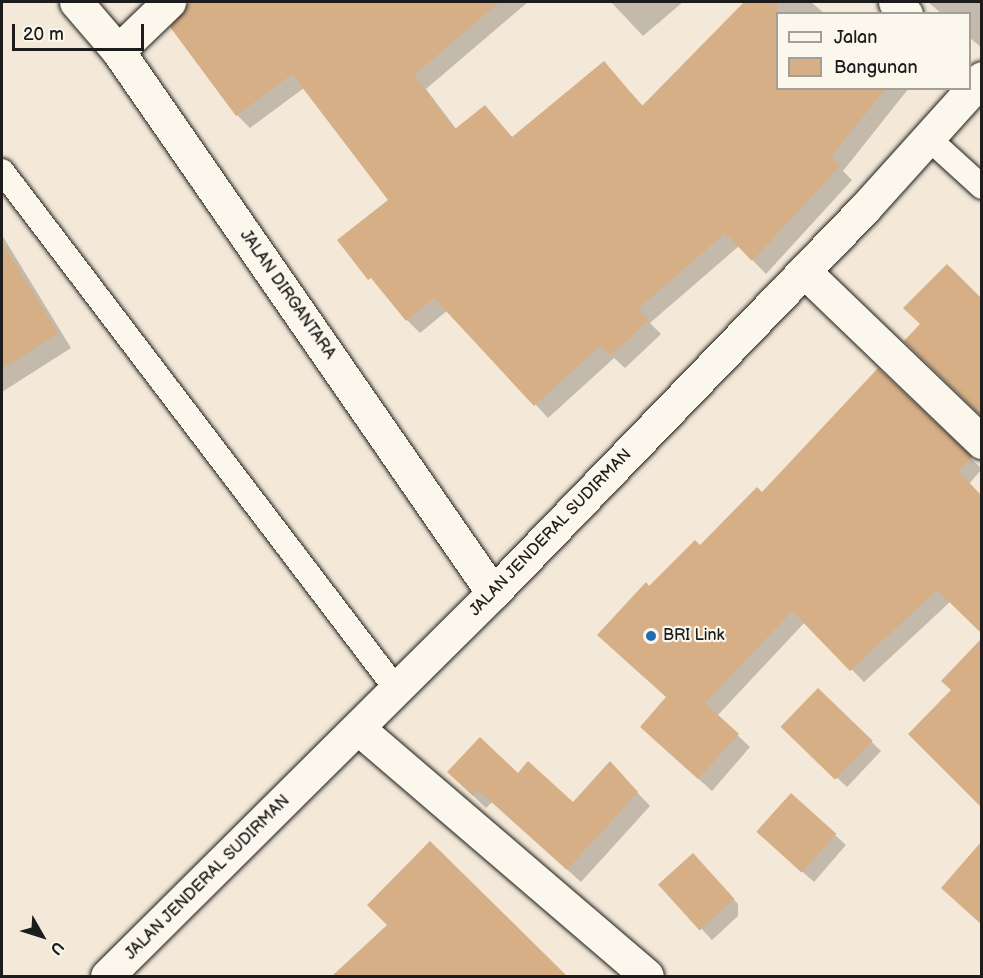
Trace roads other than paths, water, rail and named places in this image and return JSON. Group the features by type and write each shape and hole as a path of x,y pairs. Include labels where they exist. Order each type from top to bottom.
{"main road":[{"name":"JALAN DIRGANTARA","path":"76,2 118,51 493,592"},
{"path":"118,51 169,2"},
{"name":"JALAN JENDERAL SUDIRMAN","path":"107,976 359,729 493,592 804,271 969,90"},
{"path":"804,271 981,442"},
{"path":"359,729 647,976"}],"lane":[{"path":"927,137 981,187"},
{"path":"2,171 397,690"}],"place":[{"name":"BRI Link","path":"651,636"}]}
